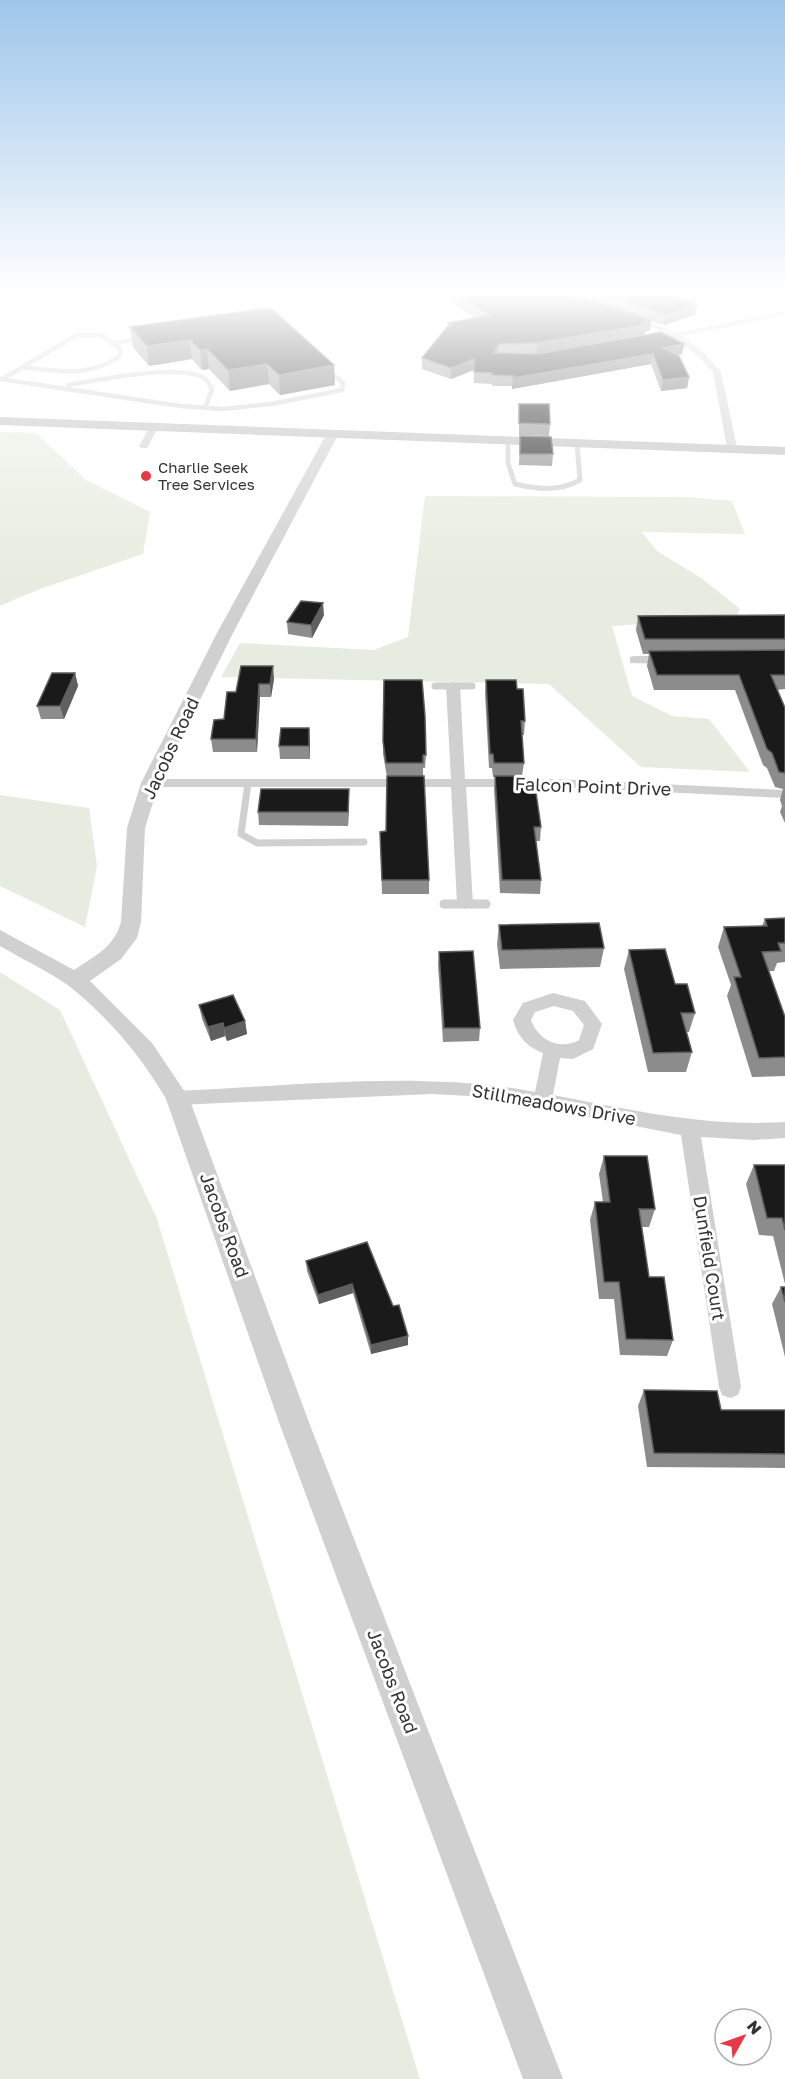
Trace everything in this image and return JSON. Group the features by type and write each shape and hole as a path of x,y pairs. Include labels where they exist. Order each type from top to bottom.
{"main road":[{"path":"0,421 785,451"}],"street":[{"path":"721,392 732,448"},
{"path":"144,446 153,428"},
{"name":"Jacobs Road","path":"332,435 225,633 150,783 136,828 131,922 127,938 114,954 75,980 124,1025 167,1078 177,1098 295,1425 543,2079"},
{"path":"634,660 681,660"},
{"path":"453,686 465,904"},
{"name":"Falcon Point Drive","path":"150,783 558,783 785,794"},
{"path":"0,937 75,980"},
{"path":"543,1099 553,1050"},
{"name":"Stillmeadows Drive","path":"177,1098 432,1087 487,1090 543,1099 690,1129 754,1132 785,1130"},
{"name":"Dunfield Court","path":"690,1129 730,1387"}],"lane":[{"path":"97,392 205,408 263,405 331,392"},
{"path":"205,408 214,396 213,392"},
{"path":"509,441 506,457 508,472 515,484 552,489 571,486 580,480 577,443"},
{"path":"435,686 472,686"},
{"path":"248,783 241,834 246,839 257,843 364,842"},
{"path":"444,904 486,904"}],"shaded area":[{"path":"0,432 36,433 86,480 150,512 143,554 37,590 0,606"},
{"path":"425,496 688,497 732,501 745,534 642,532 657,551 701,578 740,609 735,618 612,626 632,696 672,716 709,719 750,772 641,767 549,684 221,677 240,643 374,650 408,637"},
{"path":"0,795 89,808 97,866 85,927 0,886"},
{"path":"0,972 60,1010 157,1219 420,2079 0,2079"}],"building":[{"path":"519,404 549,404 550,424 519,423"},
{"path":"520,436 551,437 553,454 520,454"},
{"path":"301,601 323,603 311,625 287,622"},
{"path":"785,615 785,639 645,639 638,616"},
{"path":"785,650 785,675 771,675 785,708 785,773 779,772 772,753 767,749 739,675 657,675 649,651"},
{"path":"241,666 273,666 270,684 259,684 256,739 211,739 214,720 224,719 227,692 236,692"},
{"path":"52,673 75,673 60,706 37,706"},
{"path":"384,680 422,680 426,755 423,755 423,763 386,763 383,741"},
{"path":"486,680 516,680 517,689 523,689 525,721 521,721 524,763 494,763 493,754 490,754"},
{"path":"281,728 309,728 309,746 279,746"},
{"path":"387,776 424,776 429,880 382,880 380,832 386,831"},
{"path":"495,776 525,776 526,786 535,786 541,827 534,827 541,880 502,880"},
{"path":"261,789 349,789 348,812 258,812"},
{"path":"785,918 785,943 778,943 781,951 762,952 785,1017 785,1057 759,1058 734,977 741,977 724,927 767,926 765,919"},
{"path":"599,923 604,948 502,950 499,925"},
{"path":"665,949 675,984 687,984 695,1013 681,1013 692,1052 653,1053 629,950"},
{"path":"473,951 480,1028 444,1028 439,952"},
{"path":"233,995 245,1021 224,1028 223,1023 208,1027 199,1005"},
{"path":"604,1156 647,1156 655,1209 639,1209 649,1277 664,1277 673,1340 626,1339 619,1282 604,1282 595,1202 610,1202"},
{"path":"754,1165 785,1165 785,1230 782,1218 767,1218"},
{"path":"367,1242 393,1306 399,1305 408,1336 371,1345 352,1284 318,1295 306,1261"},
{"path":"781,1287 785,1287 785,1302"},
{"path":"644,1390 717,1391 721,1410 785,1410 785,1454 654,1453"}],"place":[{"name":"Charlie Seek Tree Services","path":"146,476"}]}
